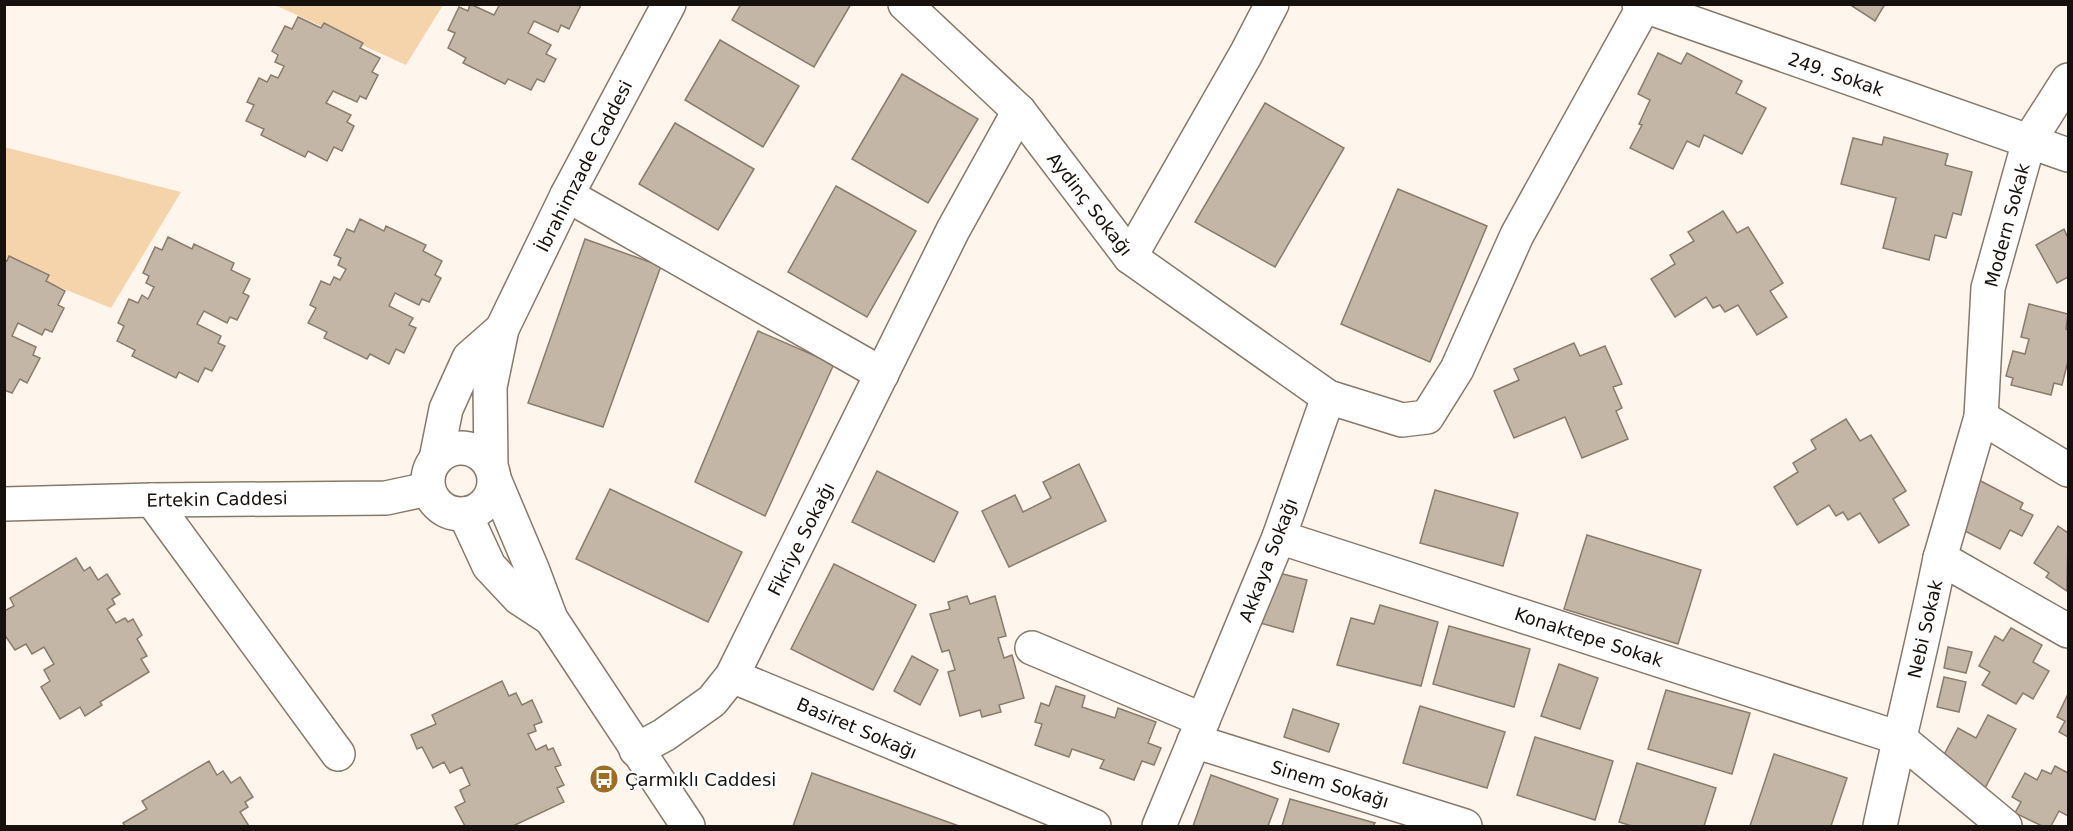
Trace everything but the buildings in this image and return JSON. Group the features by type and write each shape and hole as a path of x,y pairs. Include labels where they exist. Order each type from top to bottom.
{"street":[{"name":"İbrahimzade Caddesi","path":"493,473 490,387 502,329 567,195 669,4"},
{"name":"Aydinç Sokağı","path":"905,4 1019,111 1130,257 1328,397 1402,420 1427,417 1457,369 1517,235 1643,5"},
{"path":"1130,257 1272,4"},
{"name":"249. Sokak","path":"1643,5 2068,155"},
{"name":"Modern Sokak","path":"1940,558 1982,417 1988,288 2029,141 2068,81"},
{"name":"Fikriye Sokağı","path":"732,676 953,230 1019,111"},
{"path":"567,195 876,388"},
{"name":"İbrahimzade Caddesi","path":"432,474 446,409 469,358 502,329"},
{"name":"Akkaya Sokağı","path":"1159,826 1279,537 1328,397"},
{"path":"1982,417 2068,470"},
{"path":"493,473 491,497 480,509 465,514 449,512 435,503 432,474 449,449 465,447 480,454 493,473 551,619 688,826"},
{"name":"Ertekin Caddesi","path":"4,504 386,498 432,474"},
{"path":"152,500 338,754"},
{"path":"465,514 489,566 519,598 551,619"},
{"name":"Konaktepe Sokak","path":"1279,537 1899,738"},
{"name":"Nebi Sokak","path":"1880,826 1923,644 1940,558 2068,631"},
{"path":"1032,648 1198,731"},
{"path":"636,750 664,735 712,701 732,676"},
{"name":"Basiret Sokağı","path":"732,676 1094,826"},
{"name":"Sinem Sokağı","path":"1198,731 1465,826"},
{"path":"1899,738 2005,826"}],"shaded area":[{"path":"278,4 443,5 406,65 277,6"},
{"path":"4,147 181,192 111,308 5,265"}],"place":[{"name":"Çarmıklı Caddesi","path":"604,779"}]}
